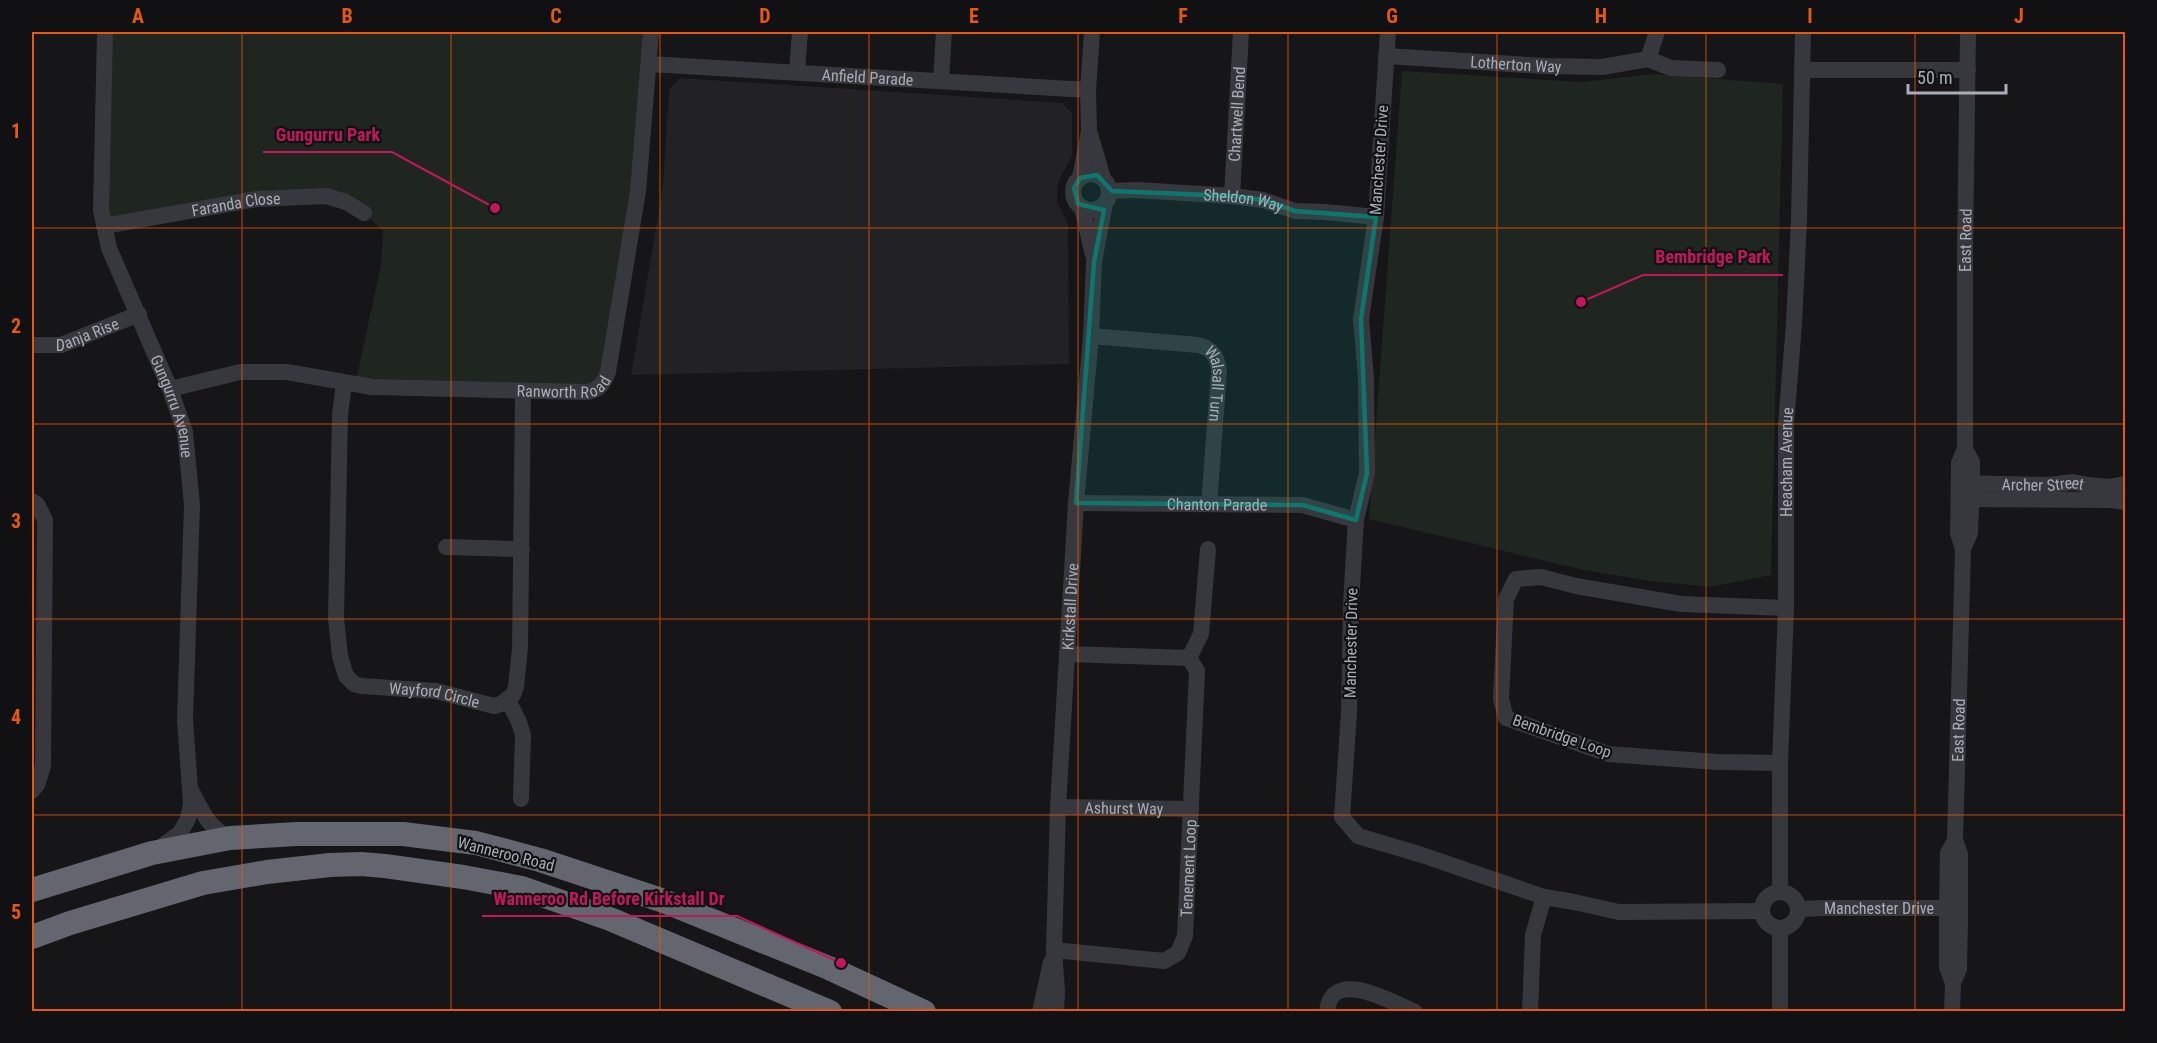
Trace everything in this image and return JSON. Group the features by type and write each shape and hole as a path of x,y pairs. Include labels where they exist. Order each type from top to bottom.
{"highway":[{"name":"Wanneroo Road","path":"32,890 152,853 230,838 297,834 403,834 476,843 540,860 661,900 829,968 924,1011"},
{"name":"Wanneroo Road","path":"32,937 70,923 203,883 267,872 330,865 386,866 522,888 610,919 830,1011"}],"street":[{"name":"Gungurru Avenue","path":"105,32 102,210 104,226 109,248 170,388 185,432 192,505 185,720 192,792 188,819 180,833 152,853"},
{"name":"Ranworth Road","path":"170,388 240,372 287,372 382,388 588,392 597,389 605,382 608,372 638,191 651,32"},
{"path":"797,71 800,32"},
{"path":"941,80 944,32"},
{"name":"Kirkstall Drive","path":"1080,178 1089,131 1088,90 1092,32"},
{"name":"Chartwell Bend","path":"1232,196 1241,32"},
{"name":"Manchester Drive","path":"1388,32 1376,217 1361,320 1366,378 1367,473 1356,520 1351,603 1349,712 1342,817 1358,836 1422,855 1544,897 1619,912 1762,911"},
{"path":"1648,59 1657,32"},
{"name":"Heacham Avenue","path":"1780,892 1780,763 1786,608 1786,424 1799,232 1803,32"},
{"name":"East Road","path":"1952,1011 1953,983 1947,967 1954,908 1948,853 1955,840 1963,549 1970,533 1959,463 1965,448 1968,32"},
{"name":"Lotherton Way","path":"1386,56 1591,67 1648,59 1671,69 1718,70"},
{"name":"Anfield Parade","path":"649,64 1088,90"},
{"path":"1803,70 1968,70"},
{"name":"Kirkstall Drive","path":"1056,1011 1054,950 1058,807 1076,503 1091,336 1094,262 1106,191 1089,131"},
{"path":"1090,174 1106,191 1093,210 1082,208 1073,194 1080,178 1090,174"},
{"name":"Sheldon Way","path":"1106,191 1137,190 1232,196 1263,200 1295,211 1376,217"},
{"name":"Faranda Close","path":"104,226 269,198 326,196 346,202 364,213"},
{"name":"Kirkstall Drive","path":"1082,208 1094,262"},
{"name":"Danja Rise","path":"32,345 61,345 139,314"},
{"name":"Walsall Turn","path":"1091,336 1205,346 1215,355 1220,372 1209,504"},
{"name":"Wayford Circle","path":"344,383 340,414 336,618 340,656 346,676 354,684 362,686 436,691 494,706 508,700"},
{"path":"521,799 524,735 508,700 516,687 519,658 523,391"},
{"name":"Archer Street","path":"1965,491 2073,482 2109,487 2126,484"},
{"name":"Archer Street","path":"1965,491 2126,502"},
{"path":"32,501 37,504 45,520 45,531 43,766 37,785 32,791"},
{"name":"Chanton Parade","path":"1076,503 1302,505 1356,520"},
{"path":"446,547 522,549"},
{"path":"1067,654 1190,658 1201,634 1208,549"},
{"name":"Bembridge Loop","path":"1780,763 1718,762 1608,754 1506,718 1501,699 1506,599 1516,579 1541,577 1576,586 1681,604 1786,608"},
{"name":"Tenement Loop","path":"1054,950 1164,961 1178,954 1185,936 1197,671 1190,658"},
{"name":"Gungurru Avenue","path":"192,792 213,828 230,838"},
{"name":"Ashurst Way","path":"1058,807 1191,809"},
{"path":"1780,892 1791,895 1798,909 1798,915 1791,925 1780,929 1774,928 1766,921 1762,911 1765,900 1780,892"},
{"path":"1530,1011 1533,935 1544,897"},
{"name":"Manchester Drive","path":"1798,909 1954,908"},
{"path":"1780,929 1780,1011"},
{"name":"Kirkstall Drive","path":"1040,1011 1054,950"},
{"path":"1327,1011 1328,1002 1334,993 1344,988 1355,988 1415,1011"}],"highlighted area":[{"path":"1097,175 1112,191 1232,196 1263,200 1295,211 1376,217 1361,319 1367,473 1356,520 1302,505 1076,503 1094,262 1104,210 1078,204 1074,188 1080,178"}],"shaded area":[{"path":"106,32 651,32 638,191 597,389 355,385 381,265 383,231 364,213 326,196 104,226"},
{"path":"1402,71 1582,82 1654,74 1783,84 1771,575 1710,587 1651,581 1584,570 1369,519"},
{"path":"680,78 1063,103 1072,114 1072,155 1058,182 1057,202 1068,224 1069,364 631,375 663,186 669,90"}],"place":[{"name":"Gungurru Park","path":"495,208"},
{"name":"Bembridge Park","path":"1581,302"},
{"name":"Wanneroo Rd Before Kirkstall Dr","path":"841,963"}]}
